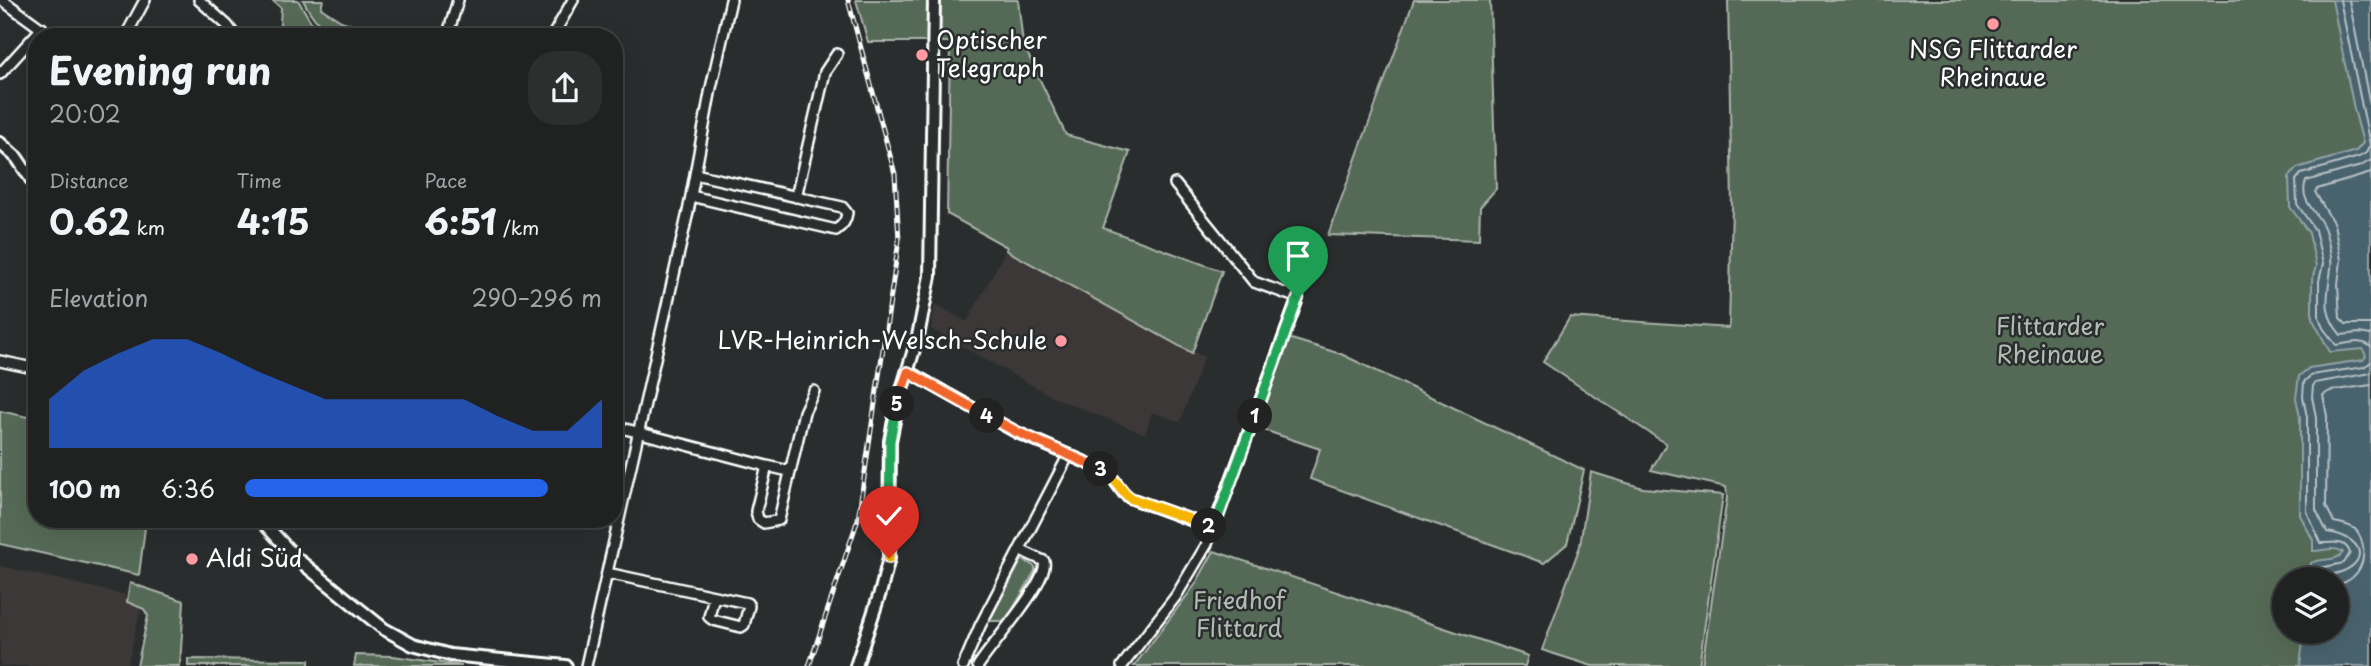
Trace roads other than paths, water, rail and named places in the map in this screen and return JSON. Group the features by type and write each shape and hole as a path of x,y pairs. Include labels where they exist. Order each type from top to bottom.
{"street":[{"path":"130,28 145,0"},
{"path":"199,0 229,28"},
{"path":"451,28 458,0"},
{"path":"557,28 572,0"},
{"path":"623,504 731,0"},
{"path":"856,666 889,558 890,441 930,276 934,0"},
{"path":"8,2 42,28"},
{"path":"0,74 28,43"},
{"path":"796,197 825,72 837,54"},
{"path":"0,144 17,158 28,174"},
{"path":"691,196 836,230 846,220 847,213 842,207 695,174"},
{"path":"1122,666 1176,596 1207,544 1298,298 1254,282 1175,184"},
{"path":"0,360 28,367"},
{"path":"908,372 1017,432 1108,472 1123,493 1130,498 1214,528"},
{"path":"767,466 756,511 758,519 764,523 779,520 804,412 814,391"},
{"path":"623,429 789,471"},
{"path":"963,666 1068,456"},
{"path":"268,528 296,558 384,629 413,645 427,651 566,666"},
{"path":"586,666 617,528"},
{"path":"978,666 1027,600 1044,571 1044,561 1020,550"},
{"path":"607,573 747,603 749,606 744,625 709,617 714,596"}],"water":[{"path":"2332,0 2371,0 2371,666 2300,666 2303,644 2349,644 2349,567 2311,567 2311,563 2337,558 2343,552 2332,549 2313,551 2313,540 2300,515 2300,417 2296,398 2299,376 2309,368 2363,360 2366,356 2363,349 2330,352 2312,318 2312,280 2316,266 2309,233 2290,207 2289,177 2297,168 2356,151 2363,143"}],"railway":[{"path":"809,666 858,519 899,240 895,174 848,0"}],"place":[{"name":"NSG Flittarder Rheinaue","path":"1993,24"},
{"name":"Optischer Telegraph","path":"922,55"},
{"name":"LVR-Heinrich-Welsch-Schule","path":"1061,341"},
{"name":"Aldi Süd","path":"192,559"}],"park label":[{"name":"Flittarder Rheinaue","path":"2050,341"},
{"name":"Friedhof Flittard","path":"1239,615"}]}
